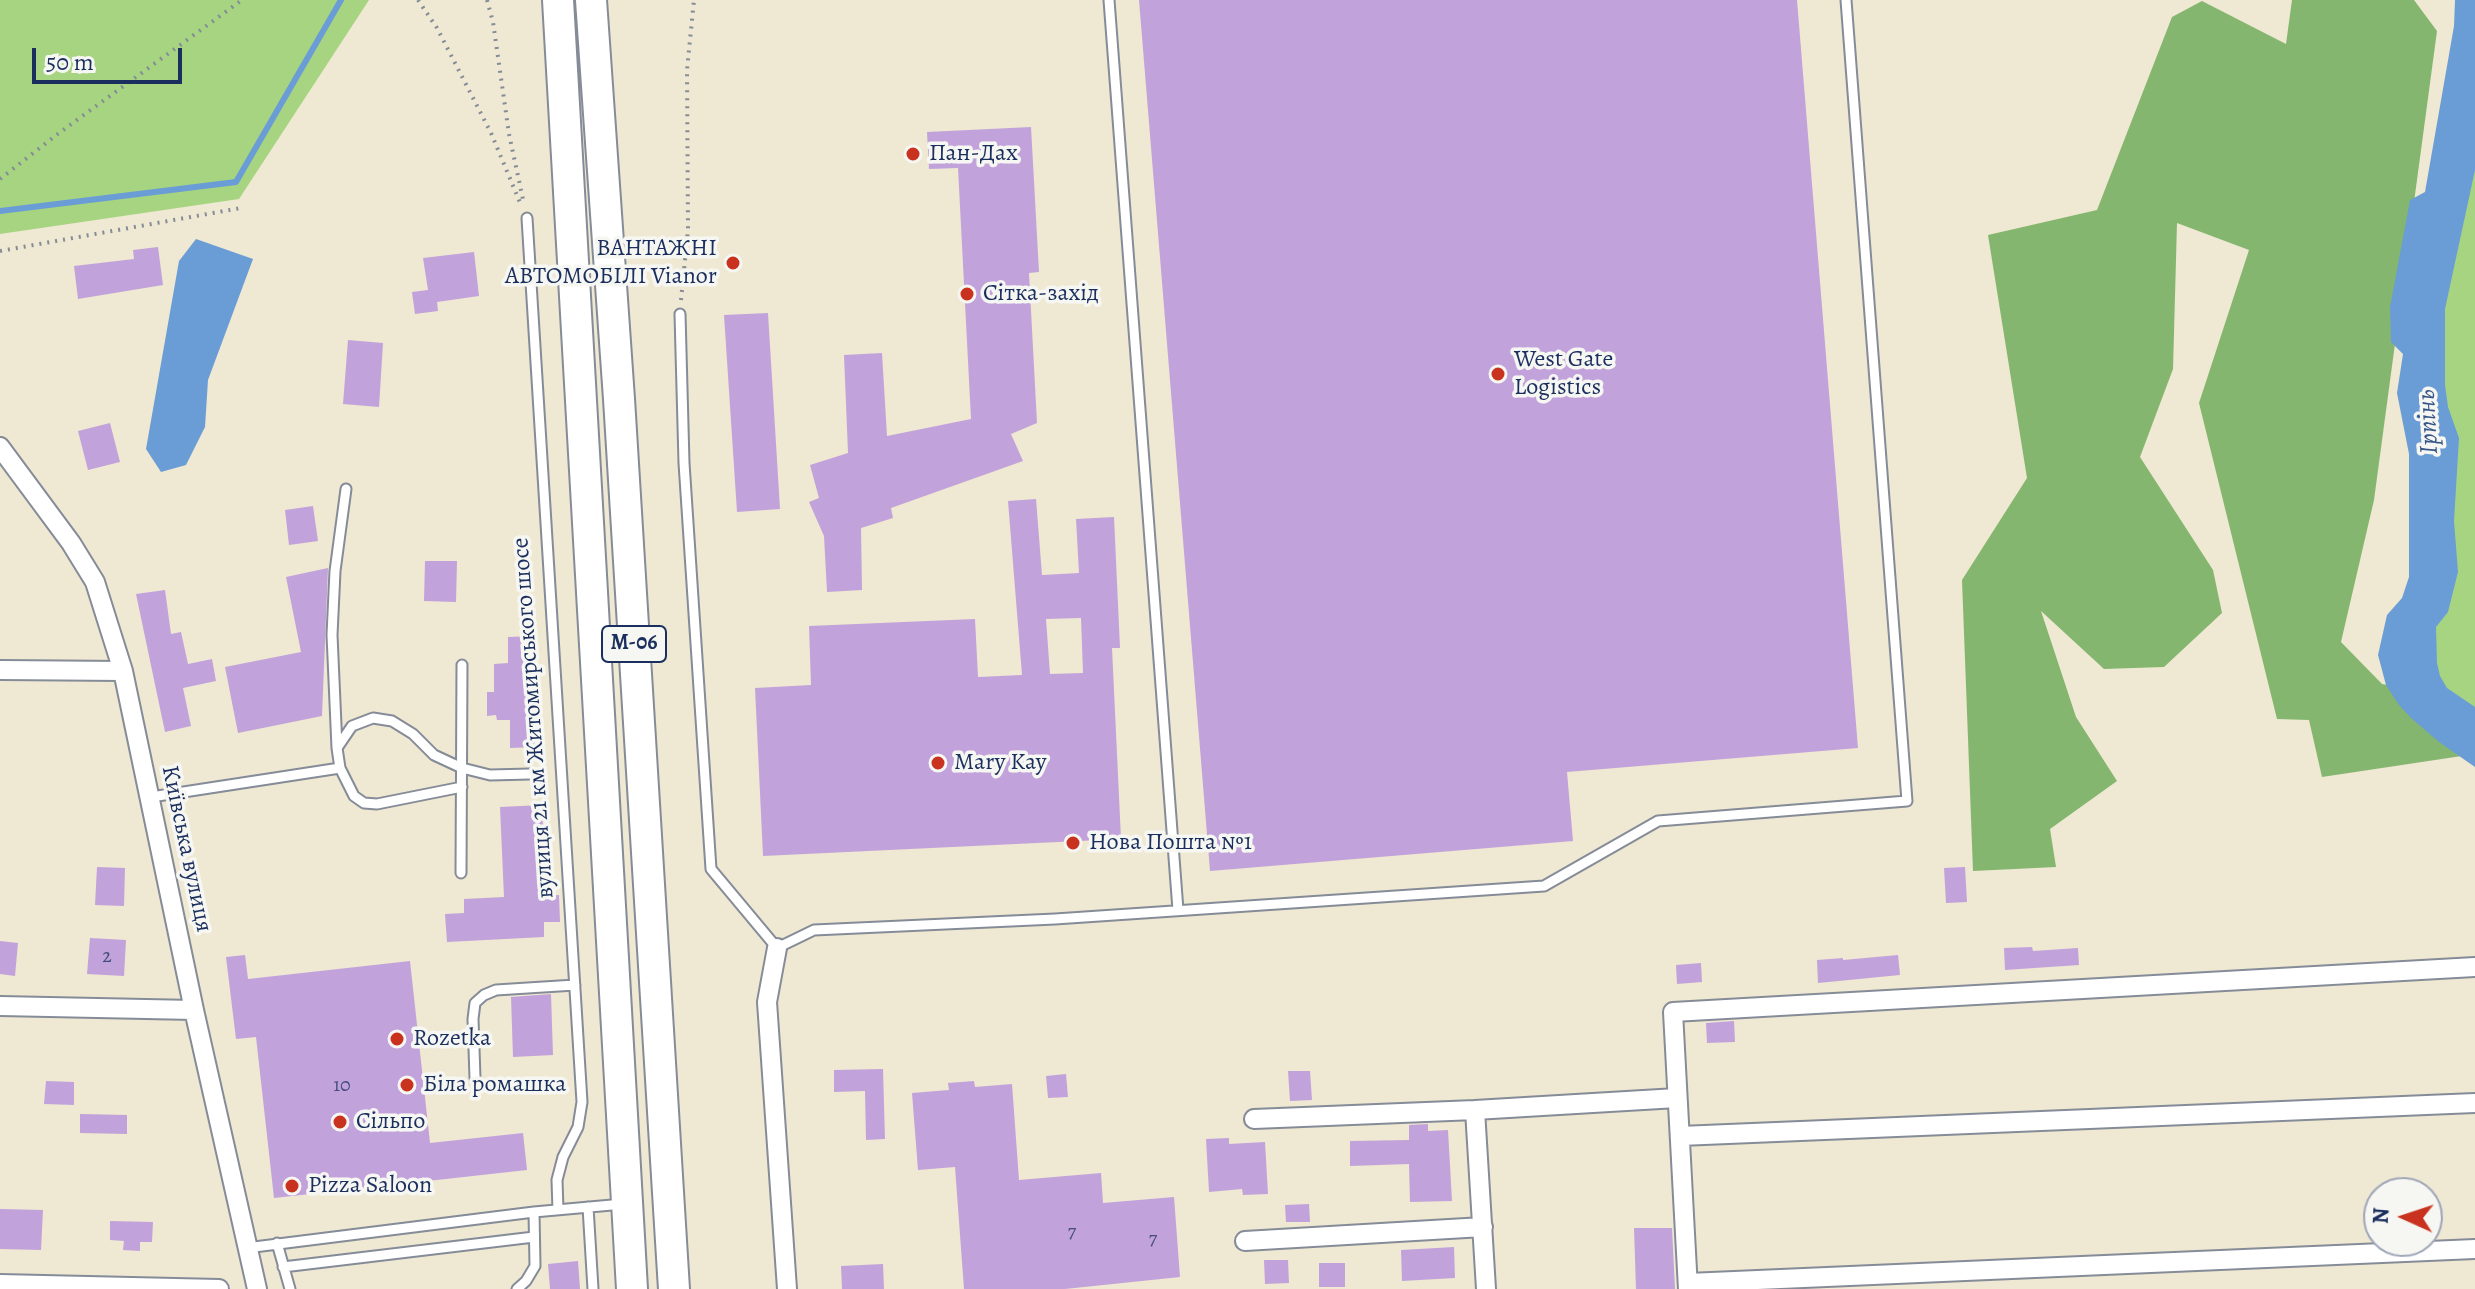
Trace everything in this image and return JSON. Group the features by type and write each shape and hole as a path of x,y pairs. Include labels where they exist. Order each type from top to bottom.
{"highway":[{"name":"М-06","path":"558,0 632,1289"},
{"name":"М-06","path":"591,0 674,1289"}],"street":[{"name":"Київська вулиця","path":"0,447 71,543 95,582 123,671 194,1010 257,1289"},
{"path":"0,670 123,671"},
{"path":"777,948 767,1002 787,1289"},
{"path":"2475,967 1673,1012 1688,1286 2475,1249"},
{"path":"0,1006 194,1010"},
{"path":"1254,1119 1677,1098"},
{"path":"1680,1136 2475,1103"},
{"path":"1475,1110 1486,1289"},
{"path":"1245,1241 1483,1227"},
{"path":"0,1284 219,1289"}],"lane":[{"path":"1109,0 1178,910"},
{"path":"680,314 684,463 711,869 777,948 814,930 1055,919 1544,886 1658,821 1907,801 1846,0"},
{"name":"вулиця 21 км Житомирського шосе","path":"527,218 582,1102 578,1127 563,1157 557,1180 558,1210"},
{"path":"346,489 335,571 332,635 340,768 354,796 364,803 377,804 462,787"},
{"path":"461,873 462,665"},
{"path":"337,748 352,726 373,718 392,721 413,734 434,755 462,768 490,775 530,774"},
{"path":"151,797 340,768"},
{"path":"475,1078 475,1003 496,990 575,985"},
{"path":"246,1248 534,1212 627,1204"},
{"path":"588,1207 593,1289"},
{"path":"517,1289 535,1266 534,1212"},
{"path":"283,1267 534,1237"},
{"path":"277,1243 290,1289"}],"path":[{"path":"0,179 242,0"},
{"path":"418,0 437,28 491,133 527,218"},
{"path":"487,0 509,134 527,218"},
{"path":"680,314 688,230 687,70 694,0"},
{"path":"0,251 241,208"}],"green space":[{"path":"0,0 369,0 239,199 0,234"},
{"path":"2292,0 2414,0 2437,31 2374,500 2341,642 2382,684 2436,694 2475,754 2322,777 2309,720 2277,719 2199,403 2249,250 2177,223 2173,369 2140,457 2213,570 2222,613 2164,667 2104,669 2041,611 2076,717 2117,781 2050,829 2056,867 1973,871 1962,580 2027,478 1988,235 2097,210 2172,17 2202,1 2286,44"},
{"path":"2475,84 2475,725 2412,692 2424,324"}],"water":[{"name":"Ірпінь","path":"2455,0 2475,0 2475,170 2445,309 2445,385 2448,407 2459,438 2454,521 2458,572 2448,612 2436,627 2440,676 2447,688 2475,707 2475,767 2439,742 2399,705 2386,685 2378,655 2387,615 2402,598 2409,577 2409,454 2397,393 2403,354 2391,342 2390,307 2410,200 2425,192 2454,26"},
{"path":"196,239 253,259 208,380 205,427 186,465 161,472 146,449 179,261"}],"building":[{"name":"West Gate Logistics","path":"1139,0 1797,0 1858,748 1567,772 1573,841 1210,871"},
{"path":"1031,127 1039,272 1029,273 1037,423 1011,434 1023,461 891,508 893,518 861,528 862,590 827,592 824,536 809,502 819,498 810,465 848,453 844,355 882,353 887,436 971,419 958,168 929,169 927,132"},
{"path":"158,247 163,285 78,299 74,266 134,259 133,250"},
{"path":"474,252 479,296 437,302 438,311 415,314 412,292 428,290 423,258"},
{"path":"768,313 780,509 737,512 724,315"},
{"path":"348,340 383,343 379,407 343,404"},
{"path":"110,423 120,462 88,470 78,431"},
{"name":"Mary Kay","path":"1036,499 1042,575 1079,573 1076,519 1114,517 1120,648 1112,648 1121,839 763,856 755,688 811,685 809,626 975,619 978,677 1022,675 1008,501","holes":["1081,618 1083,673 1050,674 1046,619"]},
{"path":"313,506 318,541 289,545 285,510"},
{"path":"425,561 457,561 456,602 424,601"},
{"path":"328,568 322,716 238,733 225,667 301,652 286,577"},
{"path":"165,590 171,634 181,632 188,664 212,659 216,681 183,688 191,726 165,732 136,594"},
{"path":"532,636 535,747 510,748 510,720 497,720 496,715 487,716 487,692 494,692 494,664 508,663 508,637"},
{"path":"542,805 546,896 559,895 560,922 544,922 544,937 447,942 445,914 464,913 464,899 504,897 500,807"},
{"path":"97,867 125,868 124,906 95,905"},
{"path":"1965,867 1967,902 1946,903 1944,868"},
{"path":"90,938 126,940 124,976 87,974"},
{"path":"0,941 18,943 15,976 0,974"},
{"path":"2032,947 2033,951 2078,948 2079,965 2005,970 2004,948"},
{"path":"245,955 248,979 410,961 430,1143 523,1133 527,1170 274,1198 256,1037 236,1039 226,957"},
{"path":"1898,955 1900,975 1818,983 1817,960"},
{"path":"1701,963 1702,982 1677,984 1676,965"},
{"path":"551,994 553,1055 513,1057 511,997"},
{"path":"1734,1021 1735,1042 1707,1043 1706,1023"},
{"path":"883,1069 885,1139 866,1140 865,1091 834,1092 834,1070"},
{"path":"1288,1071 1310,1071 1312,1100 1290,1101"},
{"path":"1066,1074 1068,1097 1048,1098 1046,1076"},
{"path":"46,1081 74,1082 74,1105 44,1104"},
{"path":"974,1081 975,1087 1012,1084 1019,1180 1101,1173 1103,1203 1174,1197 1180,1277 1065,1289 964,1289 955,1167 918,1170 912,1093 949,1090 948,1083"},
{"path":"80,1114 127,1115 127,1134 80,1133"},
{"path":"1428,1124 1428,1131 1448,1130 1452,1201 1410,1202 1409,1164 1350,1166 1350,1141 1409,1140 1409,1125"},
{"path":"1229,1138 1229,1144 1265,1142 1268,1194 1243,1195 1242,1189 1209,1192 1206,1139"},
{"path":"1309,1204 1310,1222 1286,1222 1285,1205"},
{"path":"0,1209 43,1210 41,1250 0,1249"},
{"path":"110,1221 153,1222 152,1242 140,1242 140,1251 123,1250 124,1241 110,1240"},
{"path":"1634,1228 1672,1228 1675,1289 1636,1289"},
{"path":"1454,1247 1455,1278 1402,1281 1401,1250"},
{"path":"1264,1260 1288,1260 1289,1283 1265,1284"},
{"path":"578,1261 580,1289 550,1289 548,1264"},
{"path":"1319,1263 1345,1263 1345,1287 1319,1287"},
{"path":"883,1264 884,1289 842,1289 841,1266"}],"waterway":[{"path":"0,211 236,182 341,0"}],"place":[{"name":"Пан-Дах","path":"913,154"},
{"name":"ВАНТАЖНІ АВТОМОБІЛІ Vianor","path":"733,263"},
{"name":"Сітка-захід","path":"967,294"},
{"name":"West Gate Logistics","path":"1498,374"},
{"name":"Mary Kay","path":"938,763"},
{"name":"Нова Пошта №1","path":"1073,843"},
{"name":"Rozetka","path":"397,1039"},
{"name":"Біла ромашка","path":"407,1085"},
{"name":"Сільпо","path":"340,1122"},
{"name":"Pizza Saloon","path":"292,1186"}]}
